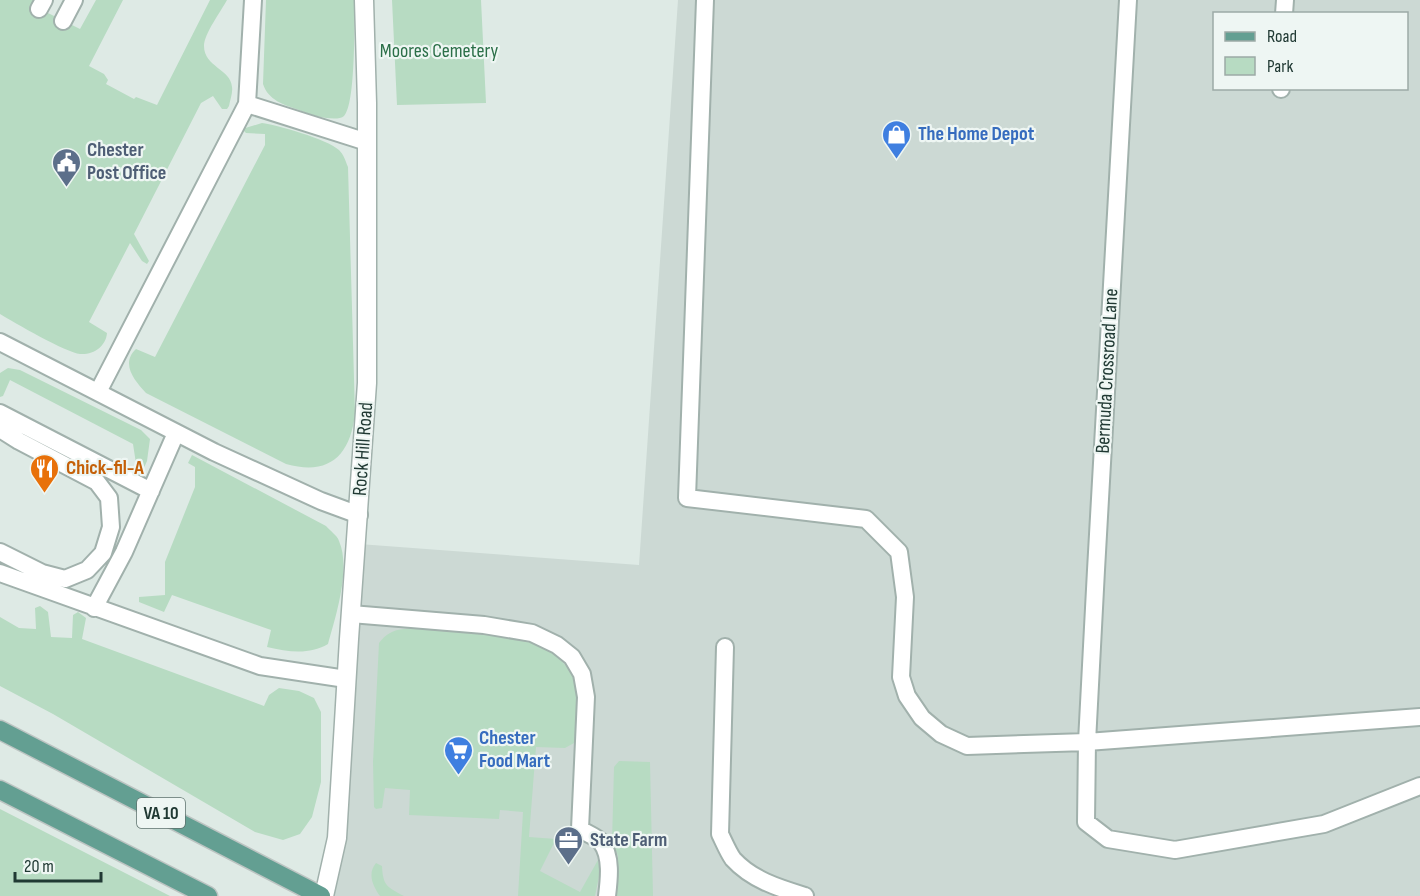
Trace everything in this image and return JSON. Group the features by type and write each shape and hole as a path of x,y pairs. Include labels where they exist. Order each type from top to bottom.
{"main road":[{"name":"VA 10","path":"0,730 323,896"},
{"name":"VA 10","path":"0,789 208,896"}],"street":[{"name":"Rock Hill Road","path":"323,896 337,838 346,679 368,383 364,0"}],"lane":[{"path":"63,21 74,0"},
{"path":"98,392 247,104 253,0"},
{"path":"705,0 687,498 866,519 899,552 905,597 901,677 907,696 922,718 941,734 967,746 1088,742 1420,717"},
{"name":"Bermuda Crossroad Lane","path":"1128,0 1088,742 1086,822 1108,839 1175,850 1324,824 1420,786"},
{"path":"247,104 367,142"},
{"path":"1,341 176,432 321,501 359,515"},
{"path":"0,413 151,491"},
{"path":"0,429 97,482 109,498 111,527 103,553 87,570 65,579 42,573 0,552"},
{"path":"94,608 124,552 176,432"},
{"path":"0,540 58,568 78,569 91,566"},
{"path":"0,573 260,666 346,679"},
{"path":"351,614 484,624 532,633 557,645 572,657 582,674 586,697 580,829 601,842 607,856 609,880 607,896"},
{"path":"725,647 720,834 733,859 756,878 777,888 804,896"}],"shaded area":[{"path":"678,0 1420,0 1420,896 326,896 359,544 639,565"}],"green space":[{"path":"0,0 33,0 32,5 80,29 96,0 123,0 89,66 104,74 108,80 106,84 134,99 136,97 157,105 210,0 227,0 210,29 204,46 208,59 231,81 232,92 229,106 227,109 222,109 213,96 201,103 134,234 149,261 147,264 142,261 130,243 89,322 107,333 102,346 90,353 73,352 40,337 0,314"},
{"path":"266,0 355,0 351,96 344,116 335,119 309,114 277,101 265,90 263,84"},
{"name":"Moores Cemetery","path":"392,0 481,0 486,103 397,105"},
{"path":"262,123 324,141 339,150 348,167 355,414 348,441 342,451 325,465 314,467 286,464 146,393 134,378 129,366 131,355 136,349 155,357 265,145 265,134 246,133 242,129"},
{"path":"8,368 20,370 141,430 150,439 147,461 143,470 137,470 133,444 10,380 3,396 0,397 0,373"},
{"path":"192,455 326,526 337,537 342,552 343,578 328,644 314,650 299,652 267,647 271,630 172,595 164,612 139,602 139,597 165,595 165,562 195,487 195,467 188,463"},
{"path":"40,606 48,612 51,637 72,638 73,615 78,612 86,618 82,639 264,706 269,695 279,688 299,691 314,698 321,712 321,782 312,817 300,834 283,840 255,832 53,714 0,686 0,617 19,628 36,629 35,608"},
{"path":"409,628 476,631 525,640 546,649 563,663 574,681 578,706 576,734 574,743 565,748 536,747 529,837 556,839 540,871 580,892 598,860 600,872 595,896 518,896 523,812 500,810 499,819 409,815 410,790 385,788 382,808 374,807 373,762 379,643 384,637 396,631"},
{"path":"619,761 650,762 653,896 617,896 618,856 612,842 614,767"},
{"path":"0,809 170,896 0,896"},
{"path":"376,863 382,866 383,878 387,885 404,896 380,896 371,876"}],"place":[{"name":"The Home Depot","path":"897,160"},
{"name":"Chester Post Office","path":"66,188"},
{"name":"Chick-fil-A","path":"45,494"},
{"name":"Chester Food Mart","path":"458,776"},
{"name":"State Farm","path":"569,866"}]}
